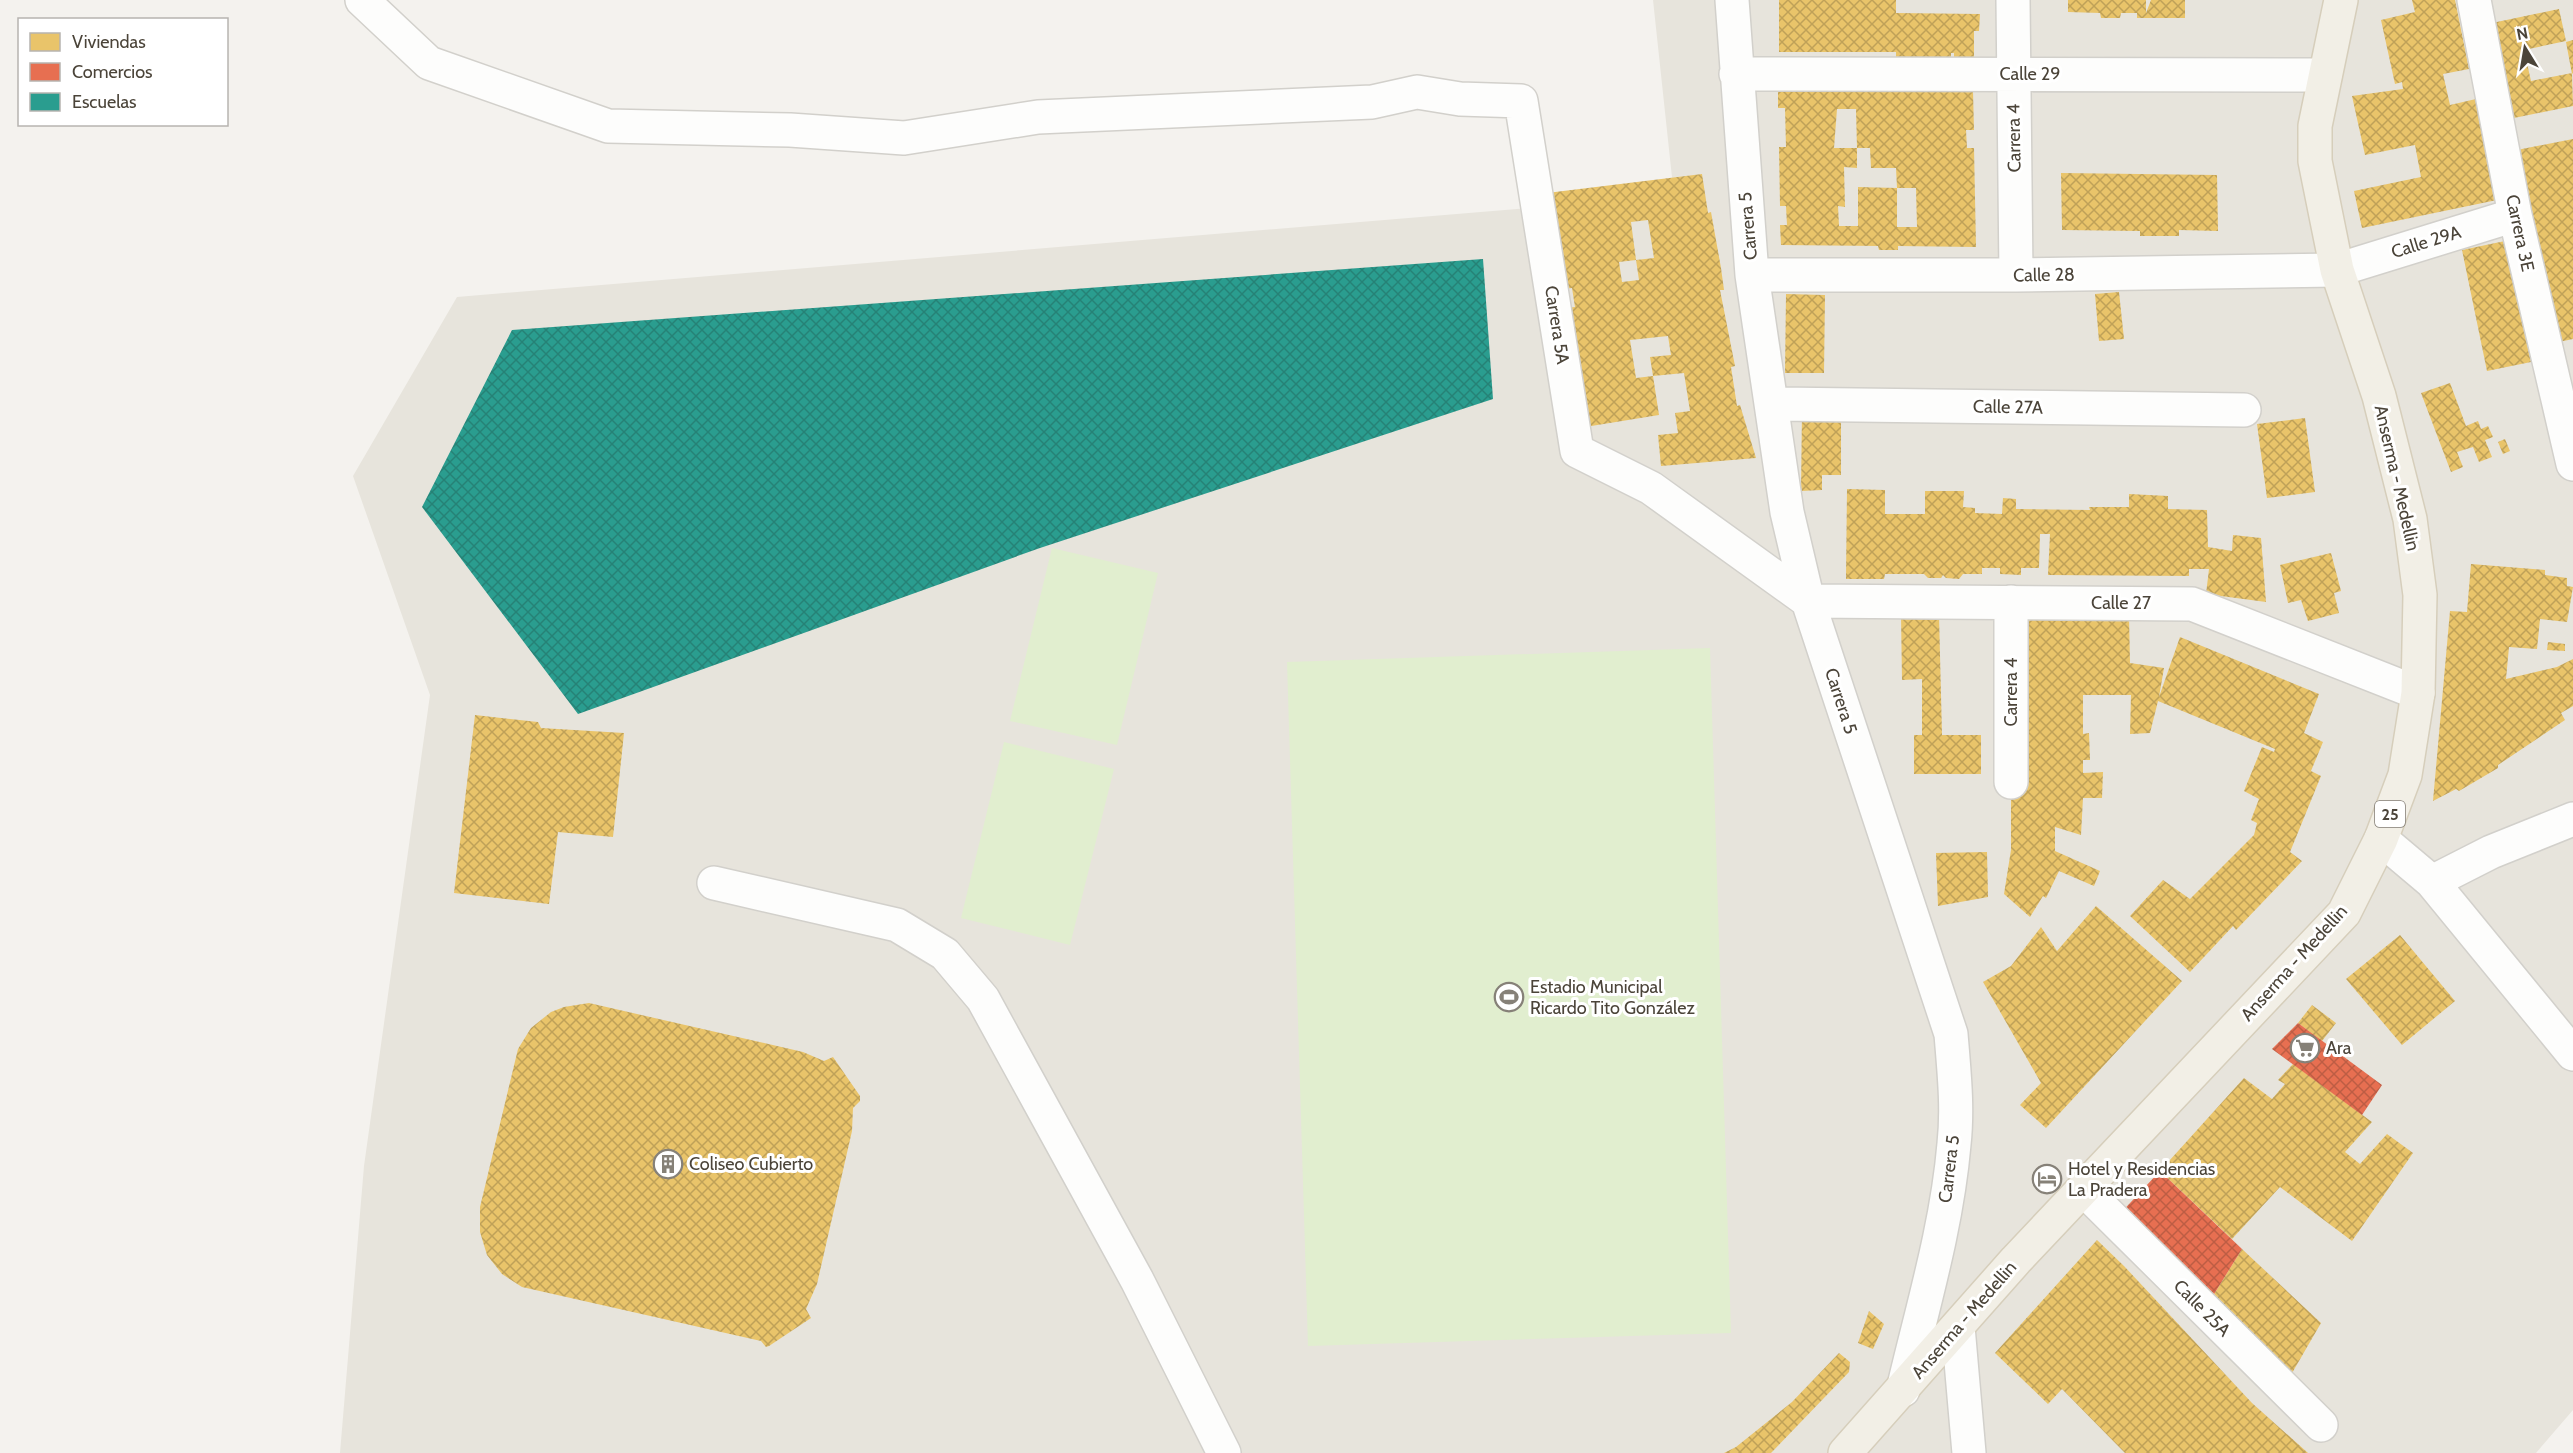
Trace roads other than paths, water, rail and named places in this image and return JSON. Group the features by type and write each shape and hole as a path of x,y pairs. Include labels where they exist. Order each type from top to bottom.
{"main road":[{"name":"Anserma - Medellin","path":"1848,1449 1903,1390 2016,1260 2344,913 2381,839 2405,775 2418,693 2420,595 2410,519 2379,396 2337,270 2315,161 2315,126 2341,0"}],"street":[{"path":"362,0 429,63 608,126 790,130 904,138 1038,117 1372,102 1417,92 1460,99 1521,101 1577,451 1651,488 1808,601"},
{"name":"Carrera 5","path":"1732,0 1752,275 1787,512 1808,601 1951,1034 1955,1091 1954,1143 1940,1236 1903,1390"},
{"name":"Carrera 4","path":"2013,0 2016,275"},
{"name":"Carrera 3E","path":"2474,0 2515,215 2573,464"},
{"name":"Calle 29","path":"1736,74 2325,75"},
{"name":"Carrera 5A","path":"1536,198 1577,451"},
{"name":"Calle 29A","path":"2337,270 2515,215"},
{"name":"Calle 28","path":"1752,275 2016,275 2337,270"},
{"name":"Calle 27A","path":"1772,404 2244,410"},
{"name":"Calle 27","path":"1808,601 2192,604 2418,693"},
{"name":"Carrera 4","path":"2011,602 2011,782"},
{"path":"2432,882 2491,852 2573,819"},
{"path":"2381,839 2432,882 2573,1054"},
{"path":"714,883 897,925 945,954 983,999 1137,1280 1224,1453"},
{"name":"Calle 25A","path":"2084,1190 2321,1425"},
{"path":"1958,1327 1970,1453"}],"place":[{"name":"Estadio Municipal Ricardo Tito González","path":"1509,997"},
{"name":"Ara","path":"2305,1048"},
{"name":"Coliseo Cubierto","path":"668,1164"},
{"name":"Hotel y Residencias La Pradera","path":"2047,1179"}]}
